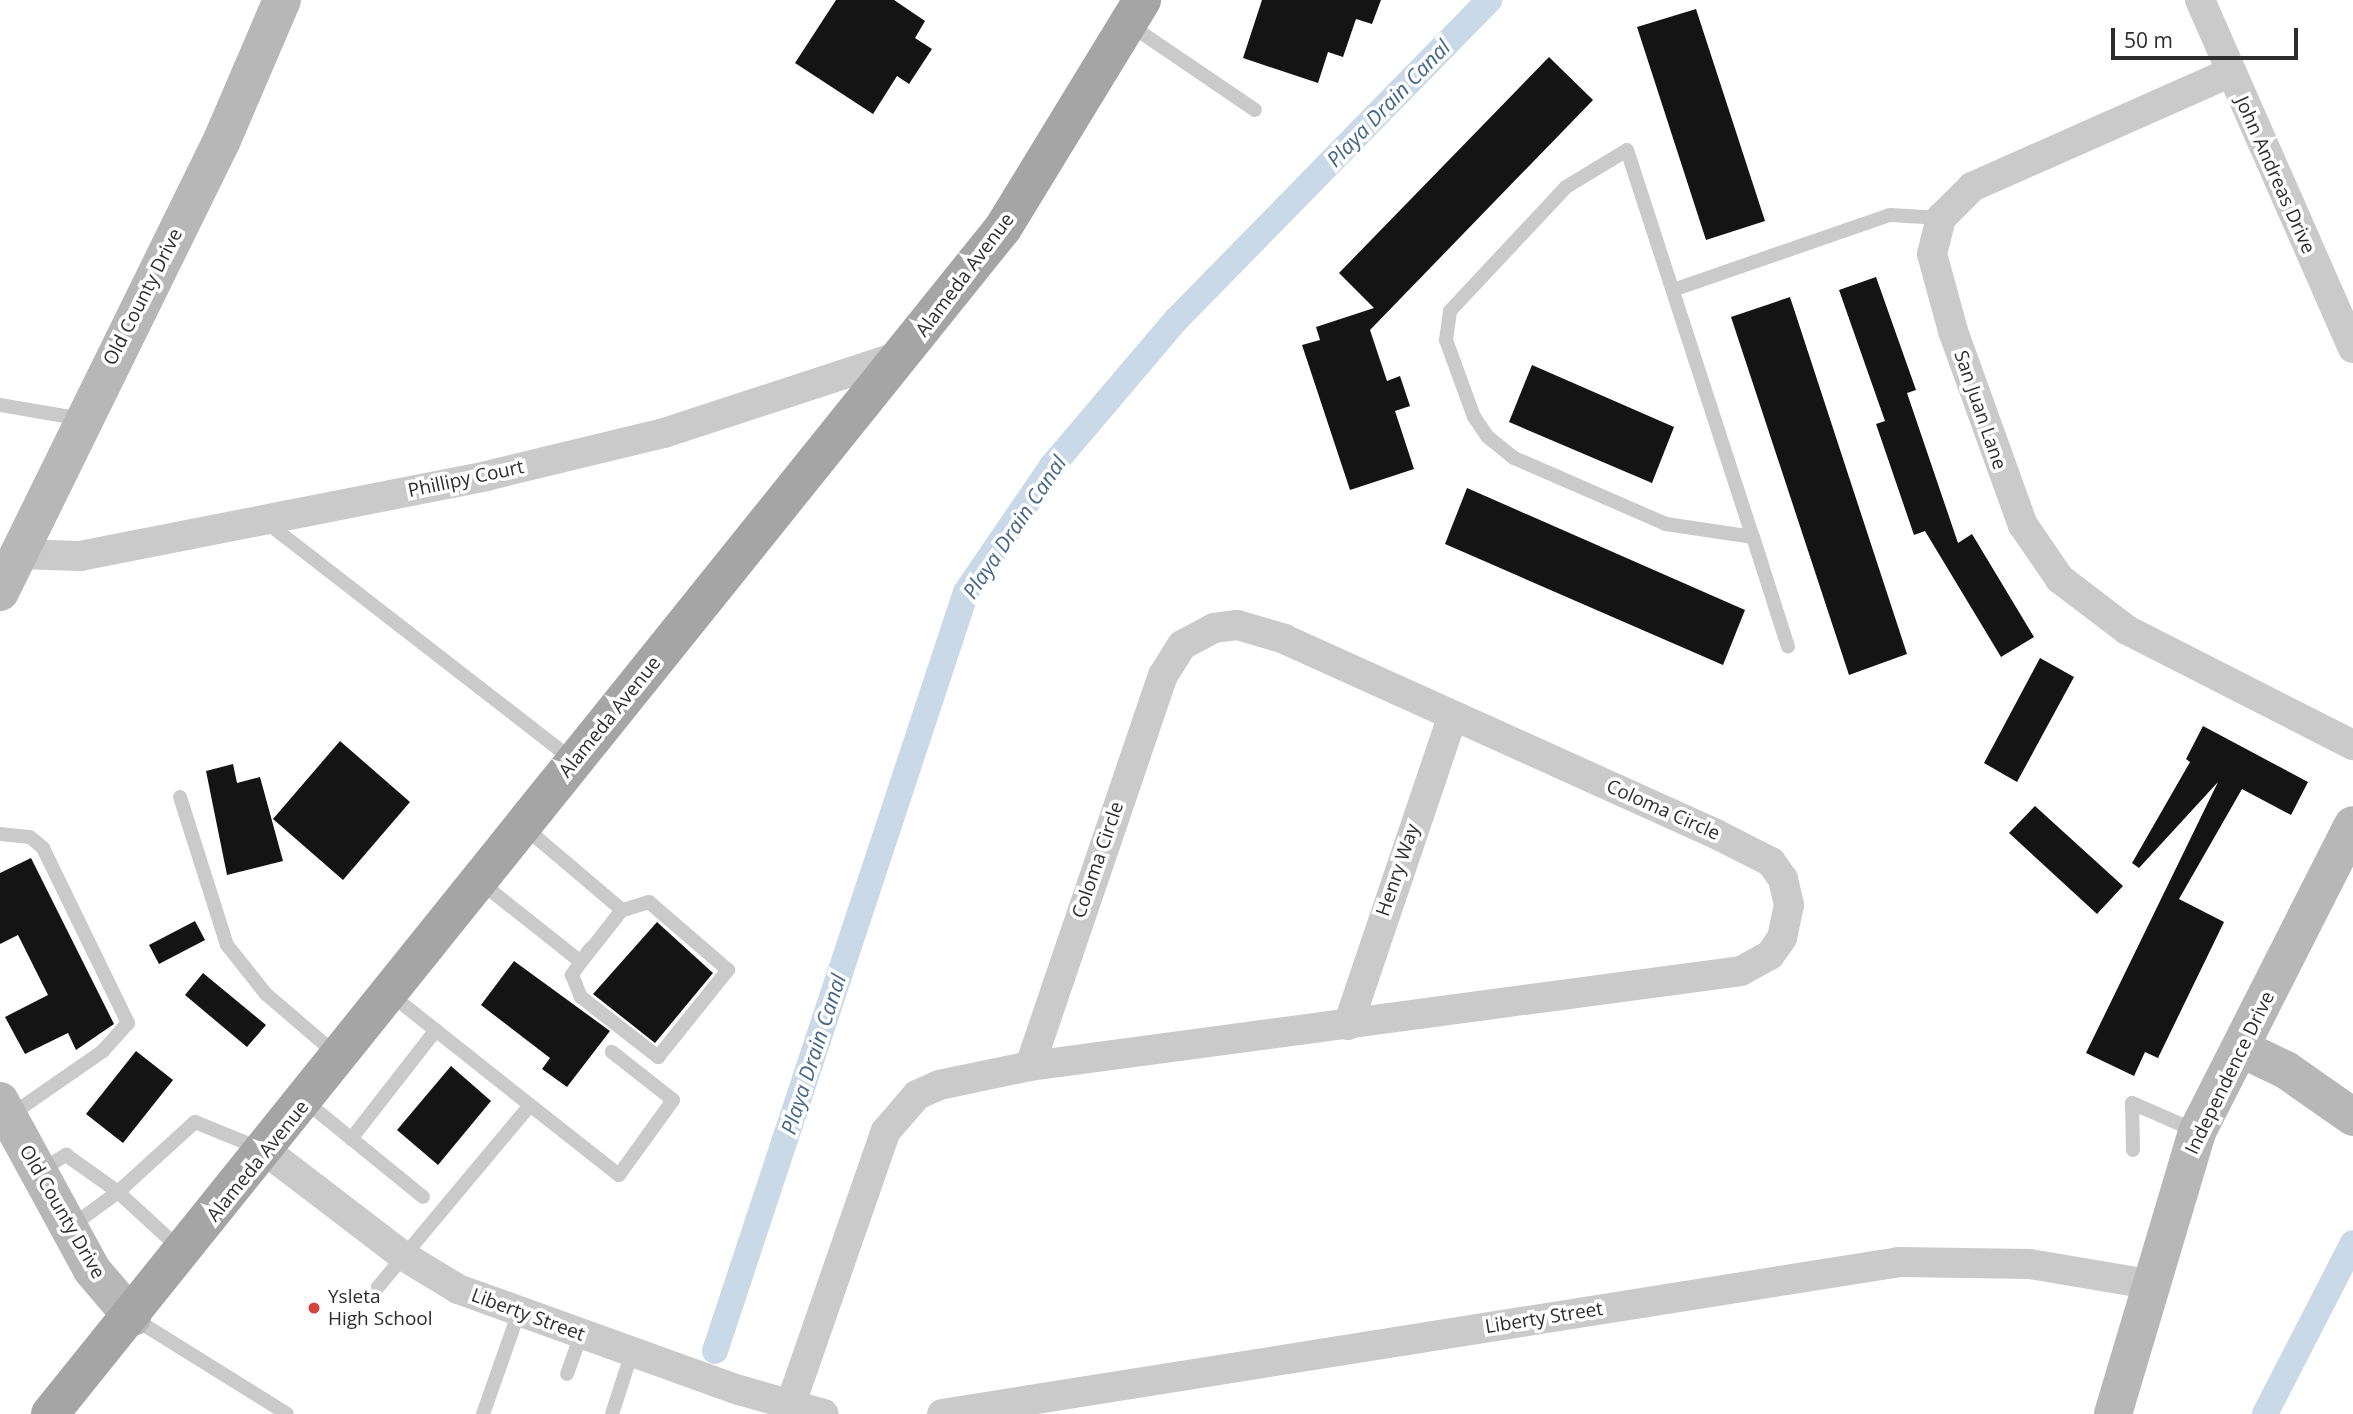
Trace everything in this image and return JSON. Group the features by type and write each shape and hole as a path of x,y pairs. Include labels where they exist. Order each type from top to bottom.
{"main road":[{"name":"Alameda Avenue","path":"50,1414 132,1317 574,761 904,355 1010,218 1136,12"}],"street":[{"name":"Old County Drive","path":"0,592 222,140 282,0"},
{"name":"John Andreas Drive","path":"2200,0 2353,348"},
{"path":"1941,218 1972,187 2230,73"},
{"name":"San Juan Lane","path":"1941,218 1932,254 1936,275 1990,441 2023,526 2040,553 2084,601 2127,630 2353,745"},
{"name":"Phillipy Court","path":"18,554 80,556 267,522 664,433 904,355"},
{"name":"Coloma Circle","path":"790,1406 886,1131 899,1111 939,1085 1030,1066 1741,971 1770,955 1782,938 1789,905 1783,879 1764,858 1250,628 1214,628 1182,645 1163,675 1030,1066"},
{"name":"Henry Way","path":"1348,1025 1452,717"},
{"name":"Independence Drive","path":"2113,1414 2148,1284 2197,1132 2242,1049 2353,825"},
{"path":"2242,1049 2286,1070 2353,1117"},
{"name":"Old County Drive","path":"4,1109 36,1173 92,1270 132,1317"},
{"name":"Liberty Street","path":"266,1150 402,1255 458,1289 632,1352 751,1404 790,1406 824,1414"},
{"name":"Liberty Street","path":"942,1414 1899,1262 2030,1264 2148,1284"}],"lane":[{"path":"1136,12 1255,110"},
{"path":"1753,537 1666,524 1514,458 1487,436 1474,417 1446,340 1450,311 1566,187 1627,150 1753,537 1788,647"},
{"path":"1672,290 1890,215 1941,218"},
{"path":"0,405 83,419"},
{"path":"267,522 574,761"},
{"path":"180,797 211,904 237,962 340,1058"},
{"path":"523,825 622,909"},
{"path":"0,834 30,837 43,848 128,1023 103,1051 4,1109"},
{"path":"479,881 581,961 590,949 622,909 649,902 728,970 658,1056 581,997 572,975 590,949"},
{"path":"390,994 619,1175 673,1100 612,1052"},
{"path":"351,1139 436,1030"},
{"path":"305,1101 424,1197"},
{"path":"2133,1150 2132,1103 2197,1132"},
{"path":"378,1287 530,1104"},
{"path":"68,1229 118,1192 195,1122 266,1150"},
{"path":"36,1173 66,1155 118,1192 184,1252"},
{"path":"483,1414 519,1312"},
{"path":"132,1317 286,1414"},
{"path":"567,1374 581,1335"},
{"path":"612,1414 632,1352"}],"building":[{"path":"836,0 894,0 925,21 915,38 932,49 909,84 897,76 873,114 795,63"},
{"path":"1262,0 1381,0 1372,24 1356,19 1343,57 1328,52 1318,83 1243,58"},
{"path":"1696,9 1765,221 1706,240 1637,27"},
{"path":"1549,57 1593,100 1370,330 1387,381 1400,376 1410,406 1395,411 1414,469 1350,490 1302,345 1320,340 1316,327 1374,308 1339,273"},
{"path":"1876,277 1916,390 1907,393 1958,543 1972,534 2034,637 2001,657 1925,531 1914,535 1876,424 1885,421 1839,290"},
{"path":"1790,297 1907,654 1849,675 1731,317"},
{"path":"1532,365 1674,427 1652,483 1509,422"},
{"path":"1467,488 1745,610 1723,665 1445,544"},
{"path":"2040,658 2074,677 2017,782 1984,763"},
{"path":"2203,726 2308,782 2291,815 2242,789 2179,899 2224,922 2158,1058 2145,1052 2134,1076 2086,1053 2218,782 2139,868 2132,863 2190,762 2186,759"},
{"path":"340,741 410,802 343,880 273,819"},
{"path":"233,764 237,783 260,777 283,861 227,875 206,771"},
{"path":"2035,806 2123,886 2097,914 2009,833"},
{"path":"31,858 114,1024 76,1050 68,1033 25,1054 5,1017 48,995 18,935 0,944 0,873"},
{"path":"195,921 205,940 159,964 149,945"},
{"path":"657,922 713,973 655,1043 593,994"},
{"path":"514,961 610,1031 567,1087 542,1069 550,1058 481,1005"},
{"path":"203,973 266,1025 247,1047 185,995"},
{"path":"136,1051 173,1080 123,1143 86,1114"},
{"path":"451,1066 491,1101 438,1165 397,1130"}],"waterway":[{"name":"Playa Drain Canal","path":"715,1351 966,592 1052,466 1176,320 1489,0"},
{"path":"2265,1414 2353,1243"}],"place":[{"name":"Ysleta High School","path":"314,1308"}]}
